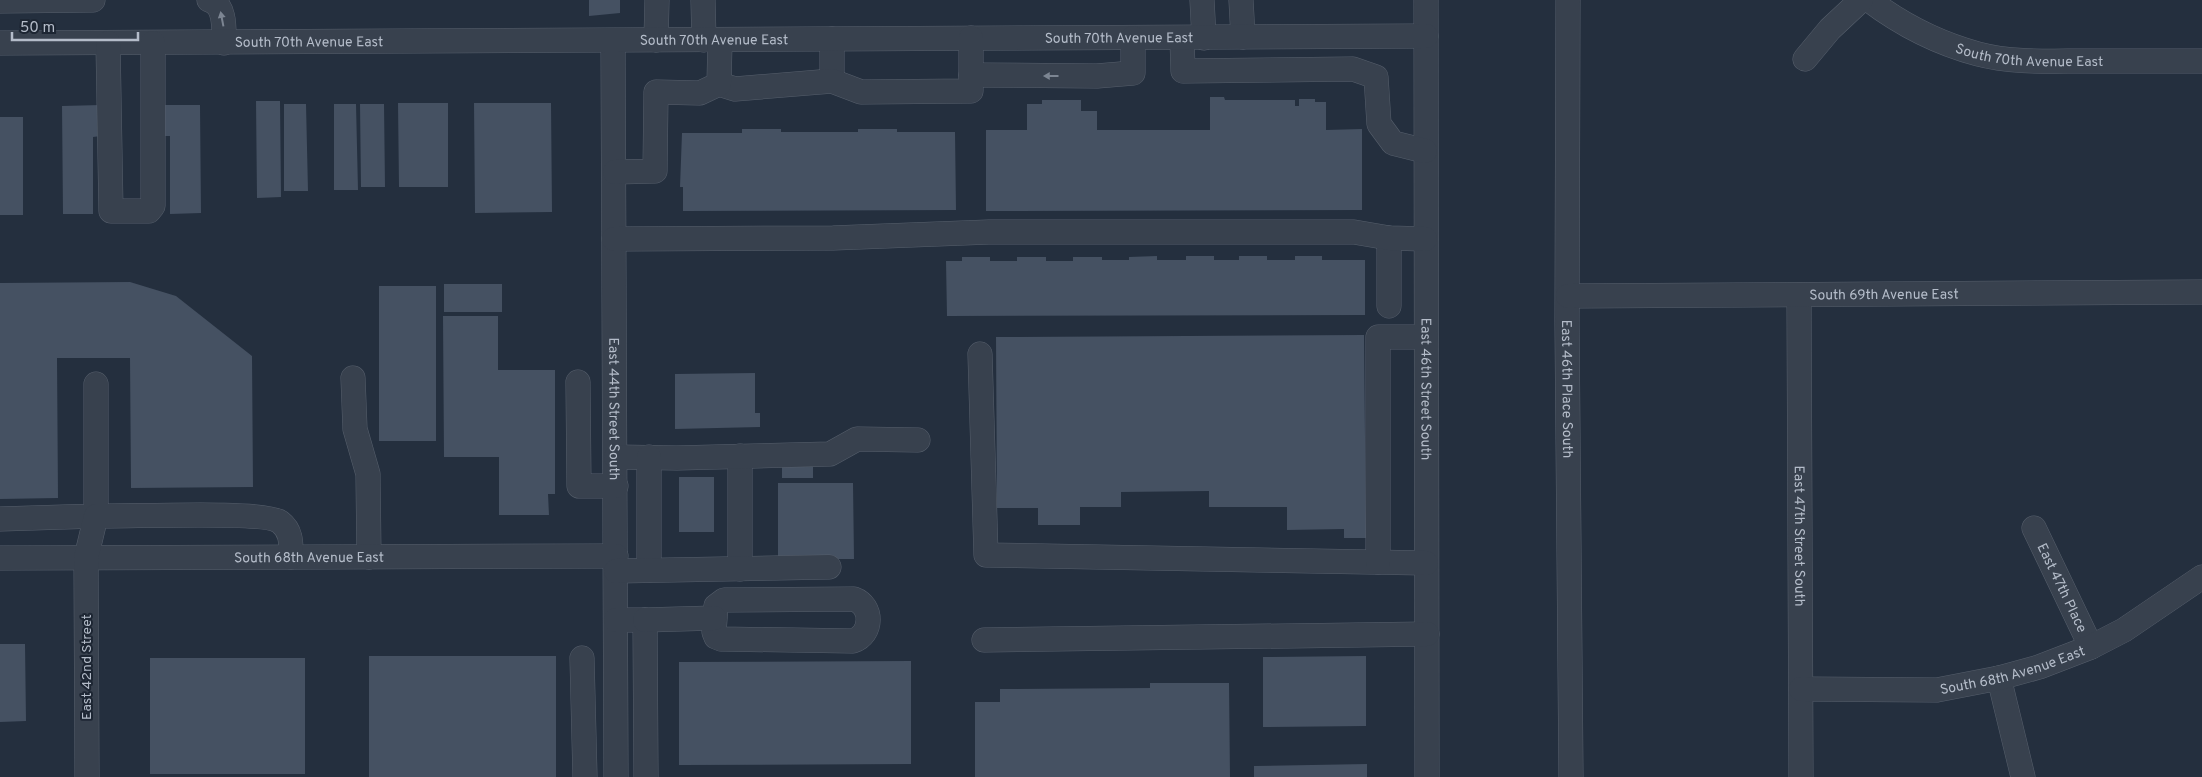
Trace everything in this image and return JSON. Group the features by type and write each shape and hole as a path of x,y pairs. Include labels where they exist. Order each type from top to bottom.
{"street":[{"path":"0,1 93,0"},
{"path":"209,0 219,7 223,21 224,43"},
{"path":"656,40 657,0"},
{"path":"703,0 719,84"},
{"path":"1202,0 1193,38 1182,71 1353,69 1376,76 1379,124 1393,143 1425,151"},
{"path":"1241,0 1243,37"},
{"name":"East 46th Street South","path":"1426,0 1427,777"},
{"name":"East 46th Place South","path":"1568,0 1571,777"},
{"path":"1805,59 1830,29 1861,0"},
{"name":"South 70th Avenue East","path":"1869,0 1918,31 1944,43 1979,54 2014,60 2202,60"},
{"name":"South 70th Avenue East","path":"0,43 1426,36"},
{"path":"614,172 655,171 656,92 700,93 719,84 735,89 832,81 860,92 971,91 971,38"},
{"path":"971,75 1097,76 1133,73 1133,38"},
{"path":"832,39 832,81"},
{"name":"East 44th Street South","path":"613,41 616,777"},
{"path":"108,43 111,211 149,211 154,206 153,43"},
{"path":"614,238 833,238 989,232 1354,232 1389,238 1426,239"},
{"path":"1389,238 1389,306"},
{"name":"South 69th Avenue East","path":"1568,296 2202,292"},
{"name":"East 47th Street South","path":"1799,295 1801,777"},
{"path":"1378,562 1378,337 1426,336"},
{"path":"980,354 986,555 1426,563"},
{"path":"353,378 355,429 368,474 369,557"},
{"path":"578,382 579,486 616,486"},
{"name":"East 42nd Street","path":"87,777 86,558 96,516 96,384"},
{"path":"616,457 830,454 857,439 918,440"},
{"path":"740,456 740,569"},
{"path":"649,457 649,570"},
{"path":"0,519 184,515 263,517 280,521 290,534 291,557"},
{"name":"East 47th Place","path":"2034,528 2091,647"},
{"name":"South 68th Avenue East","path":"0,558 369,557 616,563 649,570 829,566"},
{"name":"South 68th Avenue East","path":"1801,689 1937,690 1999,678 2039,667 2091,647 2124,630 2202,577"},
{"path":"854,599 863,603 867,609 867,630 862,638 854,640 721,639 716,637 714,632 714,618 716,606 724,600 854,599"},
{"path":"616,620 714,618"},
{"path":"645,620 646,777"},
{"path":"984,640 1427,634"},
{"path":"582,658 585,777"},
{"path":"1999,678 2023,777"}],"building":[{"path":"589,0 620,0 620,13 589,16"},
{"path":"1210,97 1224,97 1225,100 1295,100 1295,106 1299,106 1299,99 1315,99 1315,102 1326,102 1326,130 1362,129 1362,210 986,211 986,130 1027,130 1027,104 1042,104 1042,100 1081,100 1081,111 1097,111 1097,130 1210,130"},
{"path":"256,101 280,101 281,197 257,198"},
{"path":"398,103 448,103 448,187 399,187"},
{"path":"474,103 551,103 552,212 475,213"},
{"path":"284,104 306,104 308,191 284,191"},
{"path":"334,104 356,104 358,190 334,190"},
{"path":"360,104 384,104 385,187 361,187"},
{"path":"101,105 101,136 93,137 93,214 63,214 62,106"},
{"path":"161,105 200,105 201,213 170,214 170,136 161,136"},
{"path":"0,117 23,117 23,215 0,215"},
{"path":"742,129 781,129 781,132 858,132 858,129 897,129 897,132 955,132 956,210 683,211 683,187 680,187 682,133 742,133"},
{"path":"1157,256 1157,260 1186,260 1186,256 1214,256 1214,260 1239,260 1239,256 1267,256 1267,260 1295,260 1295,256 1322,256 1322,260 1365,260 1365,315 947,316 946,261 962,261 962,257 990,257 990,261 1017,261 1017,257 1046,257 1046,261 1073,261 1073,257 1102,257 1102,260 1129,260 1129,257"},
{"path":"130,282 176,296 252,356 253,487 131,488 130,358 57,358 58,498 0,499 0,283"},
{"path":"444,284 502,284 502,312 444,312"},
{"path":"379,286 436,286 436,441 379,441"},
{"path":"443,316 498,316 498,370 555,370 555,494 548,494 549,515 499,515 499,457 444,457"},
{"path":"1364,335 1366,538 1344,538 1344,529 1287,530 1287,507 1209,507 1209,491 1121,492 1121,507 1080,507 1080,525 1038,525 1038,508 997,508 996,337"},
{"path":"755,373 755,413 760,413 760,427 675,429 675,374"},
{"path":"782,463 813,463 813,478 782,478"},
{"path":"679,477 714,477 714,532 679,532"},
{"path":"778,483 853,483 854,559 778,559"},
{"path":"0,644 25,644 26,721 0,722"},
{"path":"369,656 556,656 556,777 369,777"},
{"path":"1366,656 1366,726 1263,727 1263,657"},
{"path":"150,658 305,658 305,774 150,774"},
{"path":"911,661 911,764 679,765 679,662"},
{"path":"1150,683 1229,683 1230,777 975,777 975,702 1000,702 1000,689 1150,688"},
{"path":"1367,764 1367,777 1254,777 1254,766"}]}
